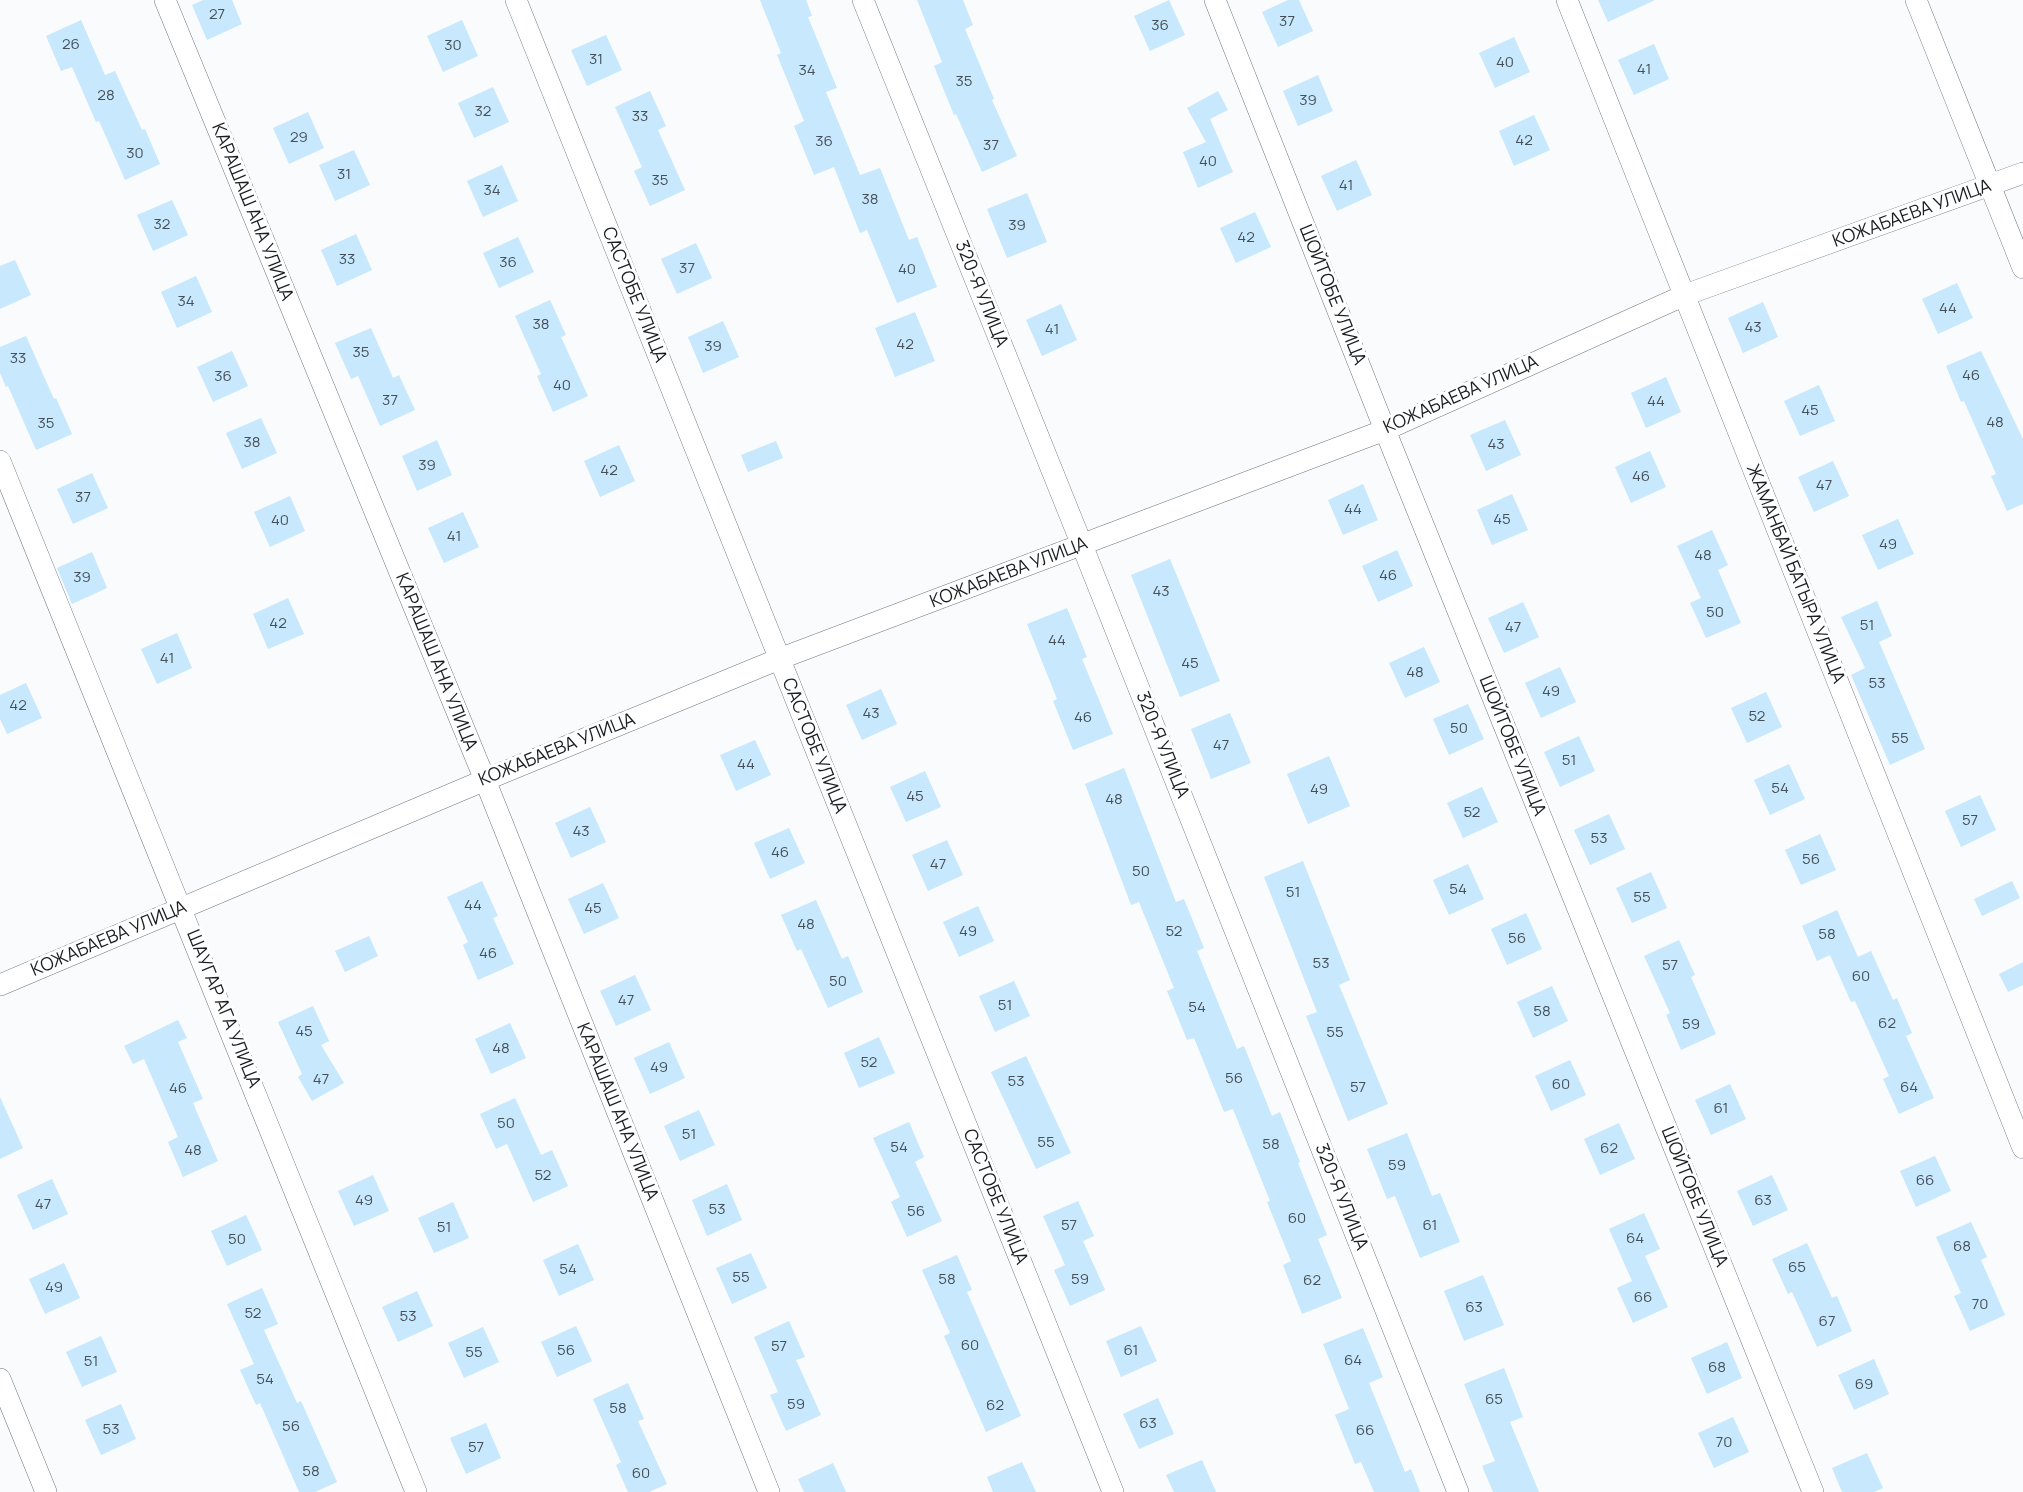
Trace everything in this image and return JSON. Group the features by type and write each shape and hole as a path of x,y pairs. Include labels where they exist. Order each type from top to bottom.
{"street":[{"name":"КАРАШАШ АНА УЛИЦА","path":"165,0 484,780 769,1492"},
{"name":"САСТОБЕ УЛИЦА","path":"516,0 1113,1492"},
{"name":"320-Я УЛИЦА","path":"863,0 1458,1492"},
{"name":"ШОЙТОБЕ УЛИЦА","path":"1215,0 1385,430 1813,1492"},
{"name":"ЖАМАНБАЙ БАТЫРА УЛИЦА","path":"1567,0 2023,1148"},
{"path":"1916,0 2023,268"},
{"name":"КОЖАБАЕВА УЛИЦА","path":"0,985 484,780 779,659 1385,430 1685,295 2023,173"},
{"name":"ШАУГАР АГА УЛИЦА","path":"0,461 416,1492"},
{"path":"0,1379 46,1492"}],"building":[{"path":"203,0 232,0 242,24 207,40 192,5"},
{"path":"760,0 806,0 812,16 808,17 837,88 826,92 860,175 880,168 909,240 917,237 937,287 897,303 867,230 860,233 834,167 814,175 794,126 804,121 777,55 781,53"},
{"path":"917,0 963,0 973,25 965,29 994,99 992,100 1017,156 982,172 956,114 954,115 934,66 942,62"},
{"path":"1169,0 1185,35 1150,51 1134,16"},
{"path":"1288,0 1299,0 1313,31 1278,47 1262,12"},
{"path":"1598,0 1655,0 1608,22"},
{"path":"81,20 105,75 115,71 160,164 125,180 72,67 61,71 46,36"},
{"path":"462,20 478,56 443,72 427,36"},
{"path":"606,35 622,70 587,86 571,50"},
{"path":"1514,37 1530,72 1495,88 1479,53"},
{"path":"1654,44 1669,79 1634,95 1618,60"},
{"path":"1318,75 1333,111 1298,126 1283,91"},
{"path":"493,87 509,122 474,138 458,103"},
{"path":"650,91 666,126 658,130 685,190 650,206 634,171 642,167 615,107"},
{"path":"1218,91 1228,110 1210,119 1233,172 1198,188 1183,152 1206,142 1187,108"},
{"path":"308,112 324,148 289,164 273,128"},
{"path":"1534,115 1550,150 1514,166 1499,131"},
{"path":"354,150 370,185 335,201 319,165"},
{"path":"1356,160 1372,195 1337,211 1321,176"},
{"path":"502,165 518,201 483,217 467,181"},
{"path":"1027,193 1047,242 1007,258 987,209"},
{"path":"172,200 188,235 153,251 137,215"},
{"path":"1255,212 1271,247 1236,263 1220,228"},
{"path":"356,234 372,270 337,286 321,250"},
{"path":"518,237 534,272 499,288 483,253"},
{"path":"696,243 712,278 677,294 661,259"},
{"path":"15,260 31,295 0,309 0,266"},
{"path":"196,276 212,312 177,328 161,292"},
{"path":"1957,283 1973,318 1938,334 1922,299"},
{"path":"550,300 566,335 561,337 588,396 553,412 537,376 541,374 515,316"},
{"path":"1763,302 1778,337 1743,353 1728,318"},
{"path":"1061,304 1077,340 1042,356 1026,320"},
{"path":"915,312 935,361 895,377 875,328"},
{"path":"723,321 739,357 703,373 688,337"},
{"path":"371,328 393,378 399,375 415,410 380,426 358,376 351,379 335,343"},
{"path":"26,336 72,434 36,450 0,373 0,347"},
{"path":"232,351 248,386 213,402 197,367"},
{"path":"1981,351 2023,439 2023,504 2007,511 1991,476 1996,474 1946,366"},
{"path":"1666,377 1681,412 1646,428 1631,393"},
{"path":"1819,385 1835,421 1800,436 1784,401"},
{"path":"261,418 277,453 242,469 226,433"},
{"path":"1505,420 1521,455 1486,471 1470,435"},
{"path":"437,440 452,475 417,491 402,456"},
{"path":"776,441 783,458 748,472 741,455"},
{"path":"619,445 635,481 600,497 584,461"},
{"path":"1650,451 1666,487 1631,503 1615,467"},
{"path":"1833,461 1849,496 1814,512 1798,477"},
{"path":"92,473 108,508 73,524 57,489"},
{"path":"1363,484 1378,520 1343,535 1328,500"},
{"path":"1512,494 1528,530 1492,545 1477,510"},
{"path":"290,496 305,531 270,547 254,512"},
{"path":"463,512 479,547 444,563 428,528"},
{"path":"1898,519 1914,554 1878,570 1862,535"},
{"path":"1712,530 1728,565 1718,570 1741,623 1706,638 1690,603 1701,598 1677,546"},
{"path":"1397,550 1413,586 1378,602 1362,566"},
{"path":"92,552 107,588 72,604 57,568"},
{"path":"1170,559 1220,681 1180,697 1131,575"},
{"path":"288,598 304,634 268,649 253,614"},
{"path":"1877,601 1892,636 1879,642 1925,749 1890,765 1851,675 1865,668 1841,617"},
{"path":"1523,602 1539,637 1504,653 1488,618"},
{"path":"1067,608 1087,657 1082,659 1113,734 1073,750 1053,701 1057,699 1027,624"},
{"path":"177,633 192,668 157,684 141,649"},
{"path":"1424,647 1440,682 1405,698 1389,663"},
{"path":"1560,667 1576,702 1541,718 1525,683"},
{"path":"26,683 42,718 7,734 0,719 0,695"},
{"path":"881,689 897,724 862,740 846,705"},
{"path":"1766,692 1782,727 1747,743 1731,708"},
{"path":"1468,704 1484,739 1449,755 1433,719"},
{"path":"1230,713 1251,763 1211,779 1191,729"},
{"path":"1579,736 1595,771 1560,787 1544,752"},
{"path":"755,740 771,775 736,791 720,755"},
{"path":"1329,756 1350,806 1308,824 1287,774"},
{"path":"1789,764 1805,799 1770,815 1754,780"},
{"path":"1124,768 1176,902 1184,899 1204,948 1197,951 1237,1049 1244,1046 1272,1116 1280,1112 1327,1235 1318,1239 1342,1298 1302,1314 1283,1265 1291,1261 1233,1109 1224,1112 1194,1038 1187,1040 1167,991 1174,988 1139,902 1131,905 1085,784"},
{"path":"925,771 941,807 906,822 890,787"},
{"path":"1482,787 1498,822 1463,838 1447,803"},
{"path":"1980,795 1996,830 1961,847 1945,811"},
{"path":"590,807 606,842 571,858 555,823"},
{"path":"1609,814 1625,849 1590,865 1574,830"},
{"path":"789,828 805,863 770,879 754,843"},
{"path":"1820,834 1836,870 1801,885 1785,850"},
{"path":"947,840 963,875 928,891 912,855"},
{"path":"1303,861 1350,980 1339,985 1388,1104 1348,1121 1306,1016 1317,1012 1264,877"},
{"path":"1468,864 1484,899 1449,915 1433,880"},
{"path":"1651,872 1667,908 1632,923 1616,888"},
{"path":"482,881 498,916 493,918 514,964 478,980 463,945 468,942 447,897"},
{"path":"2012,881 2020,898 1982,916 1974,899"},
{"path":"603,883 619,918 584,934 568,899"},
{"path":"816,900 842,959 848,956 863,992 828,1008 801,949 797,951 781,915"},
{"path":"978,906 994,941 959,957 943,922"},
{"path":"1837,910 1858,957 1871,951 1893,1000 1897,998 1912,1033 1906,1036 1934,1098 1899,1114 1883,1079 1889,1076 1855,1001 1851,1002 1830,955 1817,961 1802,926"},
{"path":"1526,913 1542,949 1507,965 1491,929"},
{"path":"369,936 378,956 345,972 335,951"},
{"path":"1679,940 1695,975 1691,977 1716,1034 1681,1050 1666,1015 1670,1013 1644,956"},
{"path":"2023,962 2023,985 2008,992 1999,974"},
{"path":"635,975 651,1010 616,1026 600,991"},
{"path":"1014,981 1030,1016 995,1032 979,996"},
{"path":"1552,986 1568,1021 1533,1038 1517,1002"},
{"path":"313,1006 329,1041 321,1045 344,1083 312,1101 298,1077 302,1074 278,1022"},
{"path":"178,1020 187,1038 178,1042 203,1099 193,1103 218,1161 183,1177 168,1142 178,1137 144,1059 133,1064 124,1046"},
{"path":"510,1023 526,1058 491,1074 475,1039"},
{"path":"879,1037 895,1073 859,1088 844,1053"},
{"path":"669,1042 685,1078 650,1094 634,1058"},
{"path":"1026,1056 1071,1153 1036,1169 991,1072"},
{"path":"1570,1060 1586,1095 1551,1111 1535,1076"},
{"path":"1730,1084 1746,1119 1711,1135 1695,1100"},
{"path":"0,1097 23,1148 0,1159"},
{"path":"515,1098 541,1155 552,1150 568,1186 533,1202 507,1144 496,1149 480,1114"},
{"path":"699,1110 715,1145 680,1161 664,1126"},
{"path":"909,1122 924,1157 915,1162 942,1221 907,1237 891,1202 900,1197 873,1138"},
{"path":"1619,1123 1635,1159 1600,1175 1584,1139"},
{"path":"1407,1133 1432,1196 1440,1193 1460,1242 1420,1258 1395,1196 1387,1199 1367,1149"},
{"path":"1935,1156 1951,1191 1916,1207 1900,1171"},
{"path":"373,1175 389,1211 354,1226 338,1191"},
{"path":"1772,1175 1788,1210 1753,1226 1737,1191"},
{"path":"52,1179 68,1214 33,1230 17,1195"},
{"path":"727,1184 742,1220 707,1236 692,1200"},
{"path":"1078,1201 1094,1236 1083,1241 1105,1290 1070,1306 1054,1270 1065,1265 1043,1216"},
{"path":"453,1202 469,1238 434,1253 418,1218"},
{"path":"1644,1213 1660,1249 1645,1256 1668,1307 1633,1323 1617,1288 1632,1281 1609,1229"},
{"path":"246,1215 262,1250 227,1266 211,1231"},
{"path":"1971,1222 1987,1257 1981,1260 2005,1315 1970,1331 1954,1296 1961,1293 1936,1237"},
{"path":"1807,1243 1832,1298 1837,1296 1852,1331 1817,1347 1792,1292 1788,1294 1772,1259"},
{"path":"578,1244 594,1280 559,1296 543,1260"},
{"path":"751,1253 767,1288 732,1304 716,1268"},
{"path":"957,1255 972,1290 967,1292 1021,1416 986,1432 944,1336 950,1333 922,1270"},
{"path":"64,1263 80,1298 45,1314 29,1279"},
{"path":"1483,1275 1504,1325 1464,1341 1444,1291"},
{"path":"262,1288 278,1324 264,1330 297,1403 301,1401 337,1482 315,1492 299,1492 260,1403 256,1405 240,1370 254,1364 227,1304"},
{"path":"417,1291 433,1326 398,1342 382,1307"},
{"path":"789,1321 805,1357 796,1360 821,1415 786,1431 770,1395 778,1392 754,1337"},
{"path":"576,1326 592,1361 557,1377 541,1342"},
{"path":"1141,1326 1157,1361 1121,1377 1106,1341"},
{"path":"483,1327 499,1362 464,1378 448,1343"},
{"path":"1363,1328 1383,1377 1369,1383 1405,1472 1411,1469 1420,1492 1374,1492 1361,1462 1355,1464 1335,1415 1349,1409 1323,1344"},
{"path":"101,1336 117,1372 82,1387 66,1352"},
{"path":"1727,1342 1742,1378 1707,1394 1691,1358"},
{"path":"1874,1359 1889,1394 1854,1410 1838,1375"},
{"path":"1504,1368 1523,1417 1510,1422 1539,1492 1493,1492 1482,1466 1495,1461 1464,1384"},
{"path":"628,1383 644,1419 638,1421 667,1484 649,1492 628,1492 616,1465 621,1462 593,1399"},
{"path":"1158,1398 1174,1434 1139,1449 1123,1414"},
{"path":"121,1404 136,1439 101,1455 85,1420"},
{"path":"1733,1417 1749,1452 1714,1468 1698,1433"},
{"path":"486,1423 501,1458 466,1474 450,1438"},
{"path":"1867,1453 1883,1488 1874,1492 1842,1492 1832,1468"},
{"path":"1202,1460 1216,1492 1174,1492 1166,1475"},
{"path":"1022,1462 1036,1492 993,1492 987,1477"},
{"path":"833,1463 846,1492 804,1492 798,1479"}]}
